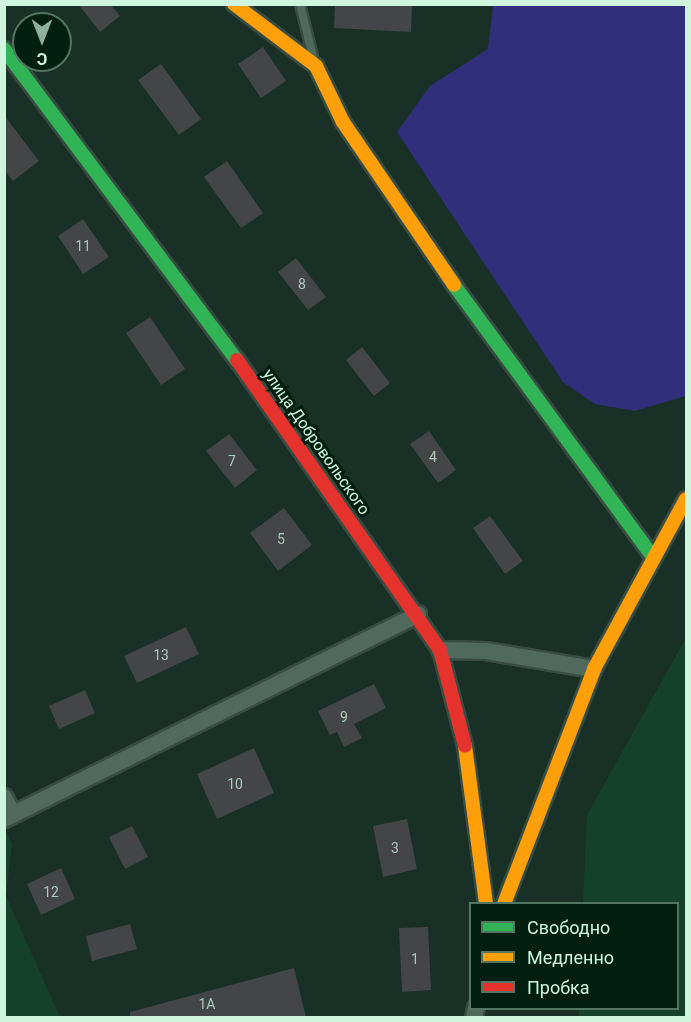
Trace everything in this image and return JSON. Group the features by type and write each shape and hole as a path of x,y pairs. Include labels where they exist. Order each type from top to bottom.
{"street":[{"path":"234,4 316,66 344,123 419,237 652,556"},
{"name":"улица Добровольского","path":"4,49 73,147 206,316 418,614 440,650 463,728 486,902"},
{"path":"504,902 594,669 652,556 687,499"},
{"path":"4,797 9,816 418,614"},
{"path":"440,650 486,651 594,669"}],"lane":[{"path":"300,4 316,66"}],"shaded area":[{"path":"493,5 686,5 686,396 635,411 595,404 563,382 397,132 430,86 488,49"},
{"path":"686,638 686,1017 579,1017 579,1010 679,1010 679,902 583,902 587,815"},
{"path":"5,829 12,844 6,896 60,1017 5,1017"}],"building":[{"path":"78,4 110,4 120,16 100,32"},
{"path":"335,4 412,4 411,32 334,28"},
{"path":"263,47 286,81 261,98 238,64"},
{"path":"161,64 201,119 179,135 138,80"},
{"path":"4,115 39,161 13,181 4,170"},
{"path":"227,161 263,213 241,228 204,177"},
{"path":"83,219 109,257 83,274 58,236"},
{"path":"296,258 326,297 308,310 278,272"},
{"path":"150,317 185,369 161,385 126,333"},
{"path":"362,347 390,383 374,396 346,360"},
{"path":"429,431 456,470 438,483 410,444"},
{"path":"229,434 257,470 235,488 206,451"},
{"path":"284,508 312,545 278,571 250,533"},
{"path":"490,516 523,561 505,574 473,528"},
{"path":"186,627 199,654 137,683 124,656"},
{"path":"374,684 386,708 354,724 362,738 344,747 337,732 330,735 318,711"},
{"path":"85,690 95,713 59,729 49,706"},
{"path":"254,748 274,793 217,819 197,774"},
{"path":"407,819 417,869 383,877 373,826"},
{"path":"132,826 148,857 125,869 109,837"},
{"path":"61,868 75,899 41,915 27,884"},
{"path":"130,924 137,949 92,961 86,936"},
{"path":"428,927 431,990 402,992 399,928"},
{"path":"294,968 306,1017 130,1017 130,1012"}],"traffic: fast":[{"path":"4,49 237,360"},
{"path":"454,285 652,556"}],"traffic: slow":[{"path":"234,4 316,66 343,122 454,285"},
{"path":"505,902 594,669 686,499"},
{"path":"465,746 486,902"}],"traffic: jam":[{"path":"237,360 440,650 465,746"}]}
